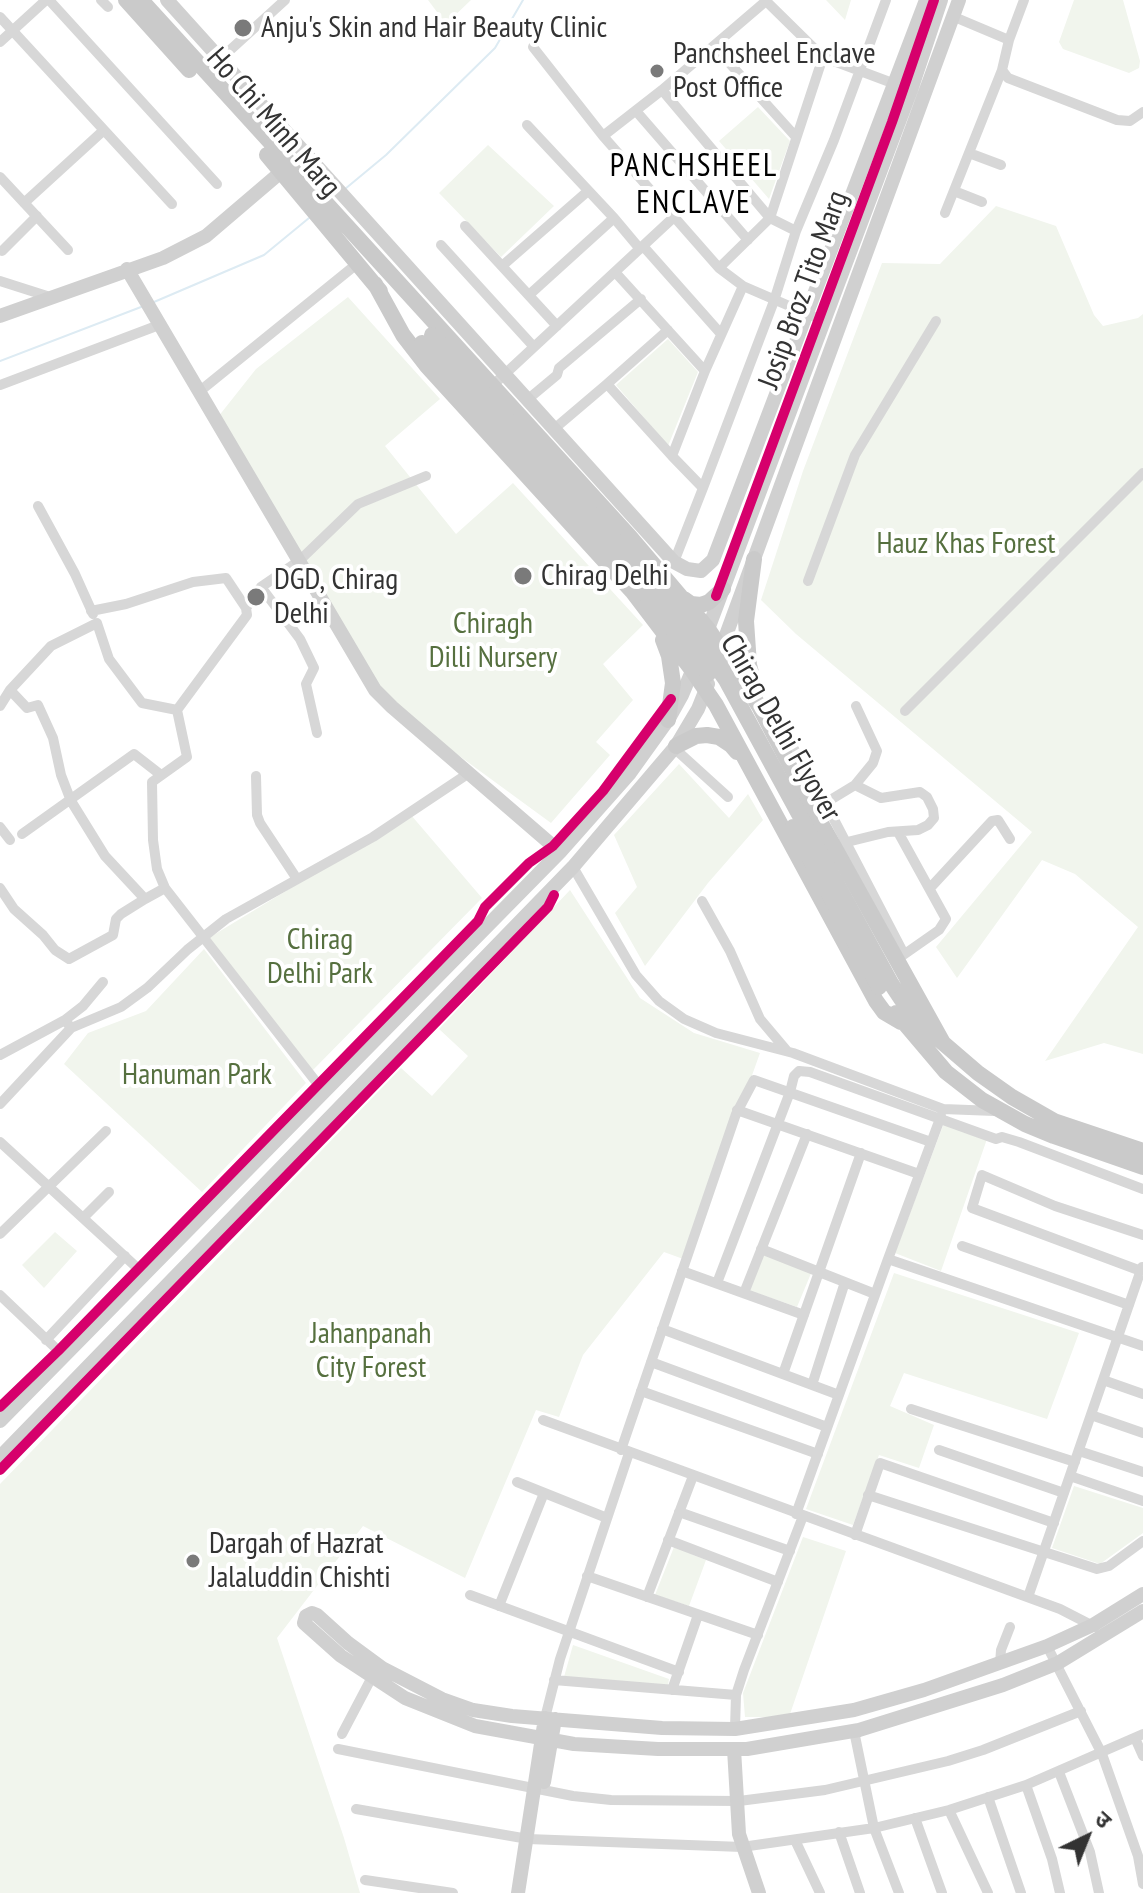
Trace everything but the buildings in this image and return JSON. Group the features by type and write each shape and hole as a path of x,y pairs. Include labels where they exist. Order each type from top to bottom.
{"main road":[{"name":"Ho Chi Minh Marg","path":"126,0 282,167 355,238"},
{"name":"Ho Chi Minh Marg","path":"141,0 206,72 375,284"},
{"path":"355,238 577,480 708,629 759,706 839,844 943,1043 978,1073 1054,1121 1143,1151"},
{"name":"Chirag Delhi Flyover","path":"355,238 427,339"},
{"path":"375,284 403,335 427,366 632,591 706,689 884,1012 901,1022 962,1087 1001,1112 1054,1136 1143,1167"},
{"name":"Chirag Delhi Flyover","path":"375,284 427,339 637,583 717,686 886,986 901,1022"},
{"path":"550,503 577,480"},
{"path":"754,559 746,621 749,665 759,706"},
{"path":"679,595 691,604 701,605 723,589"},
{"path":"654,619 669,656 673,677 668,720"},
{"path":"675,747 696,736 719,737 731,745 753,772"},
{"path":"781,823 780,809 789,799 800,798 817,807"},
{"name":"Chirag Delhi Flyover","path":"886,986 914,1018 943,1043"}],"street":[{"path":"0,42 48,0 217,184"},
{"path":"167,0 674,562 687,569 701,571 713,560 926,0"},
{"path":"603,136 662,90 766,0 823,57 911,90"},
{"path":"674,562 774,301 796,231 886,0"},
{"name":"Josip Broz Tito Marg","path":"0,1421 560,852 630,773 668,720 682,695 708,629 911,90 941,0"},
{"name":"Josip Broz Tito Marg","path":"0,1457 573,867 675,747 706,689 959,0"},
{"path":"945,213 1002,70 1024,0"},
{"path":"206,72 280,2"},
{"path":"952,16 1009,40"},
{"path":"0,17 172,204"},
{"path":"714,46 796,137"},
{"path":"533,47 603,136 719,268 743,286 824,321"},
{"path":"719,268 770,218 823,57"},
{"path":"1002,70 1008,78 1117,120 1130,121 1143,112"},
{"path":"662,90 770,218 796,231"},
{"path":"636,111 748,240"},
{"path":"527,125 721,334"},
{"path":"24,203 104,130"},
{"path":"969,153 1001,165"},
{"path":"0,314 131,275 206,236 282,167"},
{"path":"0,177 68,250"},
{"path":"502,266 588,191"},
{"path":"954,191 982,202"},
{"path":"2,251 37,216"},
{"path":"492,386 674,217"},
{"path":"529,295 614,218"},
{"path":"367,223 387,271"},
{"path":"465,226 557,326"},
{"path":"441,245 534,347"},
{"path":"200,391 358,263"},
{"path":"615,272 705,371"},
{"path":"0,314 47,296 131,275"},
{"path":"131,275 375,690 560,852"},
{"path":"0,281 47,296"},
{"path":"672,456 743,286"},
{"path":"527,400 557,375 559,368 641,299"},
{"path":"0,385 157,321"},
{"path":"808,581 855,455 936,321"},
{"path":"554,429 668,330"},
{"path":"607,384 703,488"},
{"path":"905,711 1143,473"},
{"path":"246,608 261,587 299,561 358,504 426,476"},
{"path":"38,506 97,623 109,659 142,703 177,710"},
{"path":"91,611 126,604 193,582 226,578 246,608 247,615 177,710 187,757 152,782 157,869 165,888 324,1092"},
{"path":"261,587 300,639 314,668 306,684 317,733"},
{"path":"0,706 10,690 51,646 97,623"},
{"path":"10,690 27,708 38,705 53,738 61,775 71,801 105,856 145,899"},
{"path":"817,807 855,785 873,763 877,751 856,706"},
{"path":"675,747 728,797"},
{"path":"22,834 134,754 161,775"},
{"path":"0,1055 68,1024 121,1007 226,919 373,837 469,773"},
{"path":"256,776 260,823 297,879"},
{"path":"839,844 874,834 918,830 934,818 927,797 920,792 881,798 855,785"},
{"path":"931,887 992,821 998,820 1010,839"},
{"path":"0,827 10,840"},
{"path":"898,832 944,913 944,925 900,957"},
{"path":"573,867 636,975 659,1001 684,1019 716,1033 787,1051 996,1139 1002,1137 1019,1142 1143,1189"},
{"path":"0,888 14,909 55,950 69,959 113,935 116,919 121,914 165,888"},
{"path":"702,901 730,951 760,1019 787,1051"},
{"path":"0,1104 103,982"},
{"path":"717,1283 794,1076 799,1071 941,1114 1001,1112"},
{"path":"528,1893 532,1839 554,1680 607,1518 641,1391 737,1110 755,1079 931,1142"},
{"path":"737,1110 919,1174"},
{"path":"735,1729 736,1695 790,1551 827,1427 941,1114"},
{"path":"0,1234 106,1131"},
{"path":"744,1293 807,1134"},
{"path":"0,1142 145,1275"},
{"path":"783,1374 861,1153"},
{"path":"1028,1597 1142,1268 972,1208 982,1175 1055,1206 1143,1235"},
{"path":"83,1218 109,1192"},
{"path":"962,1246 1129,1305"},
{"path":"761,1249 875,1294"},
{"path":"46,1340 125,1256"},
{"path":"888,1259 1143,1346"},
{"path":"682,1271 804,1315"},
{"path":"812,1385 845,1282"},
{"path":"0,1295 65,1357"},
{"path":"662,1329 839,1395"},
{"path":"651,1362 827,1427"},
{"path":"1103,1380 1143,1394"},
{"path":"641,1391 818,1454"},
{"path":"911,1409 1075,1462"},
{"path":"1091,1415 1143,1433"},
{"path":"543,1420 1028,1597 1093,1625 1107,1635"},
{"path":"939,1450 1064,1493"},
{"path":"1079,1451 1143,1472"},
{"path":"855,1535 878,1466 885,1463 1054,1523"},
{"path":"647,1597 693,1476"},
{"path":"1070,1476 1143,1501"},
{"path":"517,1482 607,1518"},
{"path":"499,1606 544,1493"},
{"path":"868,1495 1044,1553 1104,1569 1143,1541"},
{"path":"679,1512 790,1551"},
{"path":"668,1540 778,1582"},
{"path":"587,1576 758,1635"},
{"path":"1143,1594 1093,1625 1000,1664 854,1710 735,1729 662,1728 473,1710 442,1699 382,1668 317,1615 312,1613 306,1616 304,1623 341,1656 405,1698 475,1726 547,1740 658,1749 734,1749 854,1731 933,1709 1058,1663 1143,1611"},
{"path":"470,1595 679,1672"},
{"path":"672,1690 698,1615"},
{"path":"1000,1664 1001,1650 1010,1627"},
{"path":"1047,1646 1102,1754 1138,1856 1143,1884"},
{"path":"342,1734 372,1677"},
{"path":"554,1680 736,1695"},
{"path":"338,1749 611,1800 739,1801 775,1798 865,1781 972,1754 1081,1711"},
{"path":"854,1731 874,1828 899,1893"},
{"path":"356,1809 532,1839 742,1847 874,1828 949,1810 1026,1785 1139,1736 1143,1756"},
{"path":"734,1749 742,1847 759,1893"},
{"path":"1059,1772 1090,1852 1099,1893"},
{"path":"1026,1785 1052,1859 1060,1893"},
{"path":"988,1797 1021,1893"},
{"path":"949,1810 988,1893"},
{"path":"915,1818 942,1893"},
{"path":"839,1832 860,1893"},
{"path":"518,1893 532,1839"},
{"path":"795,1840 820,1893"},
{"path":"365,1880 453,1893"}],"green space":[{"path":"428,0 471,0 446,24"},
{"path":"826,0 851,0 845,20"},
{"path":"1074,0 1123,0 1140,61 1139,68 1129,73 1063,49 1059,42"},
{"path":"758,107 790,141 769,199 719,141"},
{"path":"488,145 554,206 501,257 439,193"},
{"name":"Hauz Khas Forest","path":"996,206 1056,226 1094,315 1103,326 1143,314 1143,1054 1104,1043 1045,1061 1138,927 1075,874 1042,860 957,978 936,947 1032,832 796,634 761,600 803,471 882,263 940,264"},
{"name":"Chiragh Dilli Nursery","path":"348,297 440,399 385,446 456,534 513,483 643,625 603,664 633,700 596,742 610,755 551,823 413,722 380,686 218,417 256,369"},
{"path":"668,339 698,372 668,446 616,385"},
{"path":"679,764 729,818 748,794 763,820 708,883 645,966 615,913 637,887 614,835"},
{"name":"Chirag Delhi Park","path":"411,815 482,898 312,1071 207,939"},
{"name":"Jahanpanah City Forest","path":"570,890 640,998 694,1033 760,1053 686,1260 664,1252 583,1355 559,1417 536,1410 465,1578 363,1526 277,1638 360,1893 0,1893 0,1484 401,1068 432,1096 468,1056 439,1029"},
{"name":"Hanuman Park","path":"204,949 306,1083 202,1192 64,1064 88,1033 146,1011"},
{"path":"944,1123 987,1139 941,1271 895,1253"},
{"path":"55,1232 77,1251 44,1288 22,1265"},
{"path":"762,1254 812,1271 797,1307 748,1290"},
{"path":"894,1273 1079,1333 1047,1419 904,1373 890,1406 934,1425 919,1468 879,1455 853,1525 806,1509"},
{"path":"1074,1486 1143,1508 1143,1533 1100,1564 1052,1548"},
{"path":"803,1537 846,1551 789,1717 745,1717 743,1693"},
{"path":"674,1547 706,1560 689,1606 655,1595"},
{"path":"573,1645 669,1679 668,1685 564,1677"}],"waterway":[{"path":"345,189 386,155 495,48 523,0"},
{"path":"154,302 264,255 309,218"},
{"path":"0,361 141,307"}],"cycle path":[{"path":"716,596 892,122 934,0"},
{"path":"0,1407 478,921 485,907 529,863 553,846 603,791 671,699"},
{"path":"0,1470 548,907 554,895"}],"place":[{"name":"Anju's Skin and Hair Beauty Clinic","path":"243,28"},
{"name":"Panchsheel Enclave Post Office","path":"657,71"},
{"name":"Chirag Delhi","path":"523,576"},
{"name":"DGD, Chirag Delhi","path":"256,597"},
{"name":"Dargah of Hazrat Jalaluddin Chishti","path":"193,1561"}],"district":[{"name":"PANCHSHEEL ENCLAVE","path":"694,186"}]}
